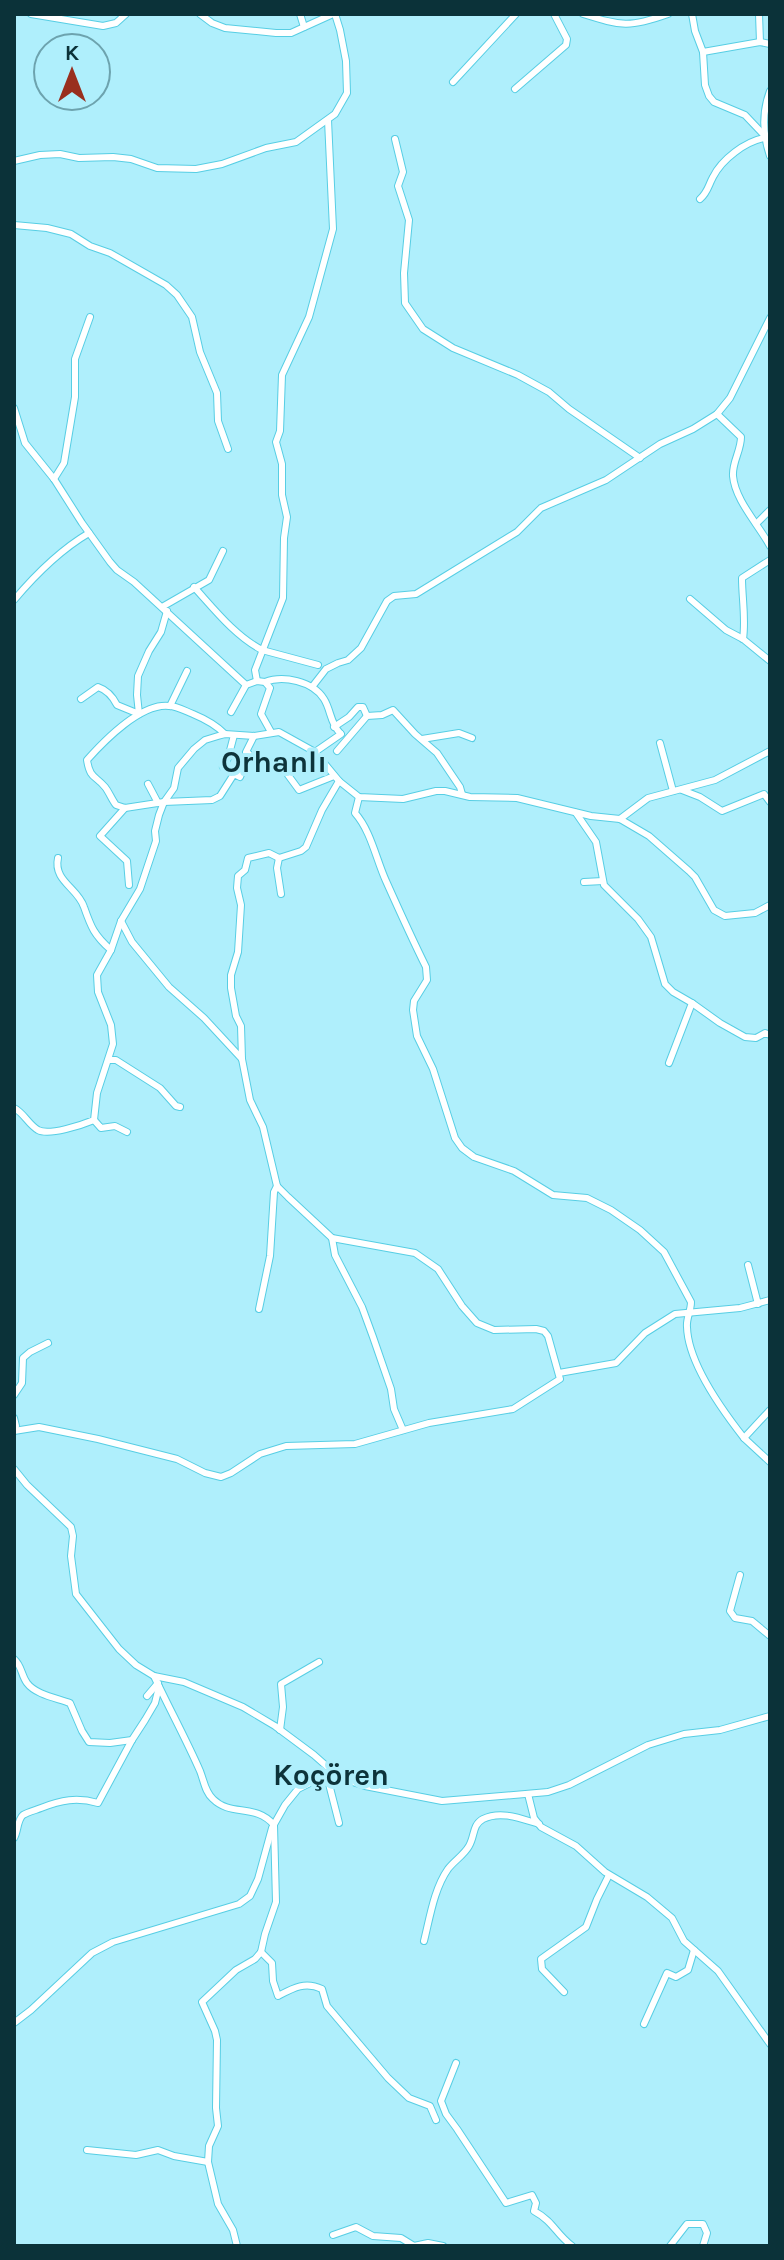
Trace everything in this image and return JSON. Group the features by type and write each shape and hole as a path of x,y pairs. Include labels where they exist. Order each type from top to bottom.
{"street":[{"path":"31,14 103,26 116,23 126,14"},
{"path":"14,161 60,154 79,158 131,159 157,168 196,169 296,142 335,114 347,93 347,73 343,42 334,14 291,33 276,33 225,28 200,14"},
{"path":"300,14 304,27"},
{"path":"453,82 516,14"},
{"path":"515,89 566,45 567,39 554,14"},
{"path":"583,14 632,26 668,14"},
{"path":"692,14 703,52 705,85 709,96 714,102 745,115 764,136"},
{"path":"759,14 760,42"},
{"path":"703,52 760,42 770,44"},
{"path":"770,91 764,136 770,156"},
{"path":"257,681 255,670 283,598 287,517 282,495 282,464 276,442 280,431 282,375 309,317 333,229 328,120"},
{"path":"700,199 708,192 722,163 764,136"},
{"path":"395,139 403,172 398,186 409,220 404,273 405,303 423,329 453,348 518,375 549,392 640,458"},
{"path":"14,225 71,234 166,285 177,295 192,317 200,352 217,393 218,421 228,449"},
{"path":"54,479 64,463 75,397 75,359 90,317"},
{"path":"312,687 326,669 348,660 361,648 387,601 394,596 416,594 517,532 541,508 606,480 660,444 717,414 730,398 770,318"},
{"path":"14,408 25,443 117,570 246,685"},
{"path":"717,414 741,437 734,462 733,478 737,494 770,546"},
{"path":"757,523 770,510"},
{"path":"14,600 38,573 72,543 89,533"},
{"path":"139,714 138,676 161,632 164,609 209,580 223,551"},
{"path":"743,639 742,578 770,560"},
{"path":"194,587 254,645 318,665"},
{"path":"690,599 726,630 743,639 770,661"},
{"path":"170,706 187,671"},
{"path":"231,712 246,685 276,679 293,681 312,687 324,699 334,727 348,735"},
{"path":"265,682 270,688 261,714 271,732"},
{"path":"81,699 98,687 112,696 117,705 139,714"},
{"path":"225,734 203,719 170,706 148,708 113,733 87,760 91,777 105,786 116,805 125,808 217,798 234,774 240,777 249,754 246,752 254,736"},
{"path":"334,727 358,707 363,707 367,716"},
{"path":"337,751 367,716 393,710 437,753 462,794"},
{"path":"127,1132 115,1126 101,1128 94,1120 97,1093 113,1044 113,1034 98,992 97,975 111,950 121,921 140,889 156,841 161,802 174,788 178,768 205,740 225,734 254,736 279,732 315,752 336,778 359,797 403,799 436,791 483,798 517,798 603,819 620,819 649,836 689,871 714,910 725,916 755,913 770,905"},
{"path":"315,752 340,733"},
{"path":"422,739 459,733 472,738"},
{"path":"223,767 234,735"},
{"path":"660,743 673,791"},
{"path":"620,819 648,798 715,780 770,751"},
{"path":"288,775 299,790 336,778"},
{"path":"14,1418 14,1431 39,1427 98,1439 177,1459 221,1477 260,1454 286,1446 355,1444 429,1423 513,1409 560,1379 544,1331 494,1330 477,1323 438,1269 415,1253 332,1238 277,1186 263,1127 250,1100 242,1059 241,1026 231,988 231,975 238,952 241,905 236,881 245,870 248,858 269,853 279,858 306,847 336,778"},
{"path":"148,784 161,802"},
{"path":"682,790 722,811 764,794 770,802"},
{"path":"359,797 355,813 365,824 367,837 426,967 427,980 414,1001 417,1036 433,1069 455,1138 474,1157 514,1171 553,1195 587,1198 611,1210 664,1252 691,1302 686,1323 693,1358 744,1438 770,1462"},
{"path":"125,808 100,836 127,861 129,885"},
{"path":"576,813 596,842 603,881 651,937 665,984 745,1037 770,1035"},
{"path":"58,858 57,870 61,878 83,904 88,922 98,939 111,950"},
{"path":"279,858 277,868 281,894"},
{"path":"584,882 603,881"},
{"path":"121,921 132,942 169,987 204,1018 242,1059"},
{"path":"669,1063 692,1003"},
{"path":"109,1060 116,1060 160,1088 180,1107"},
{"path":"14,1108 38,1130 46,1132 94,1120"},
{"path":"259,1309 270,1256 277,1186"},
{"path":"332,1238 335,1255 362,1307 403,1430"},
{"path":"748,1265 758,1304"},
{"path":"559,1373 616,1363 645,1333 675,1314 740,1308 770,1300"},
{"path":"14,1395 22,1383 23,1358 48,1343"},
{"path":"744,1438 770,1410"},
{"path":"14,1469 71,1527 76,1594 119,1649 154,1676 184,1682 243,1707 280,1730 340,1778 442,1801 548,1792 660,1741 684,1734 735,1727 770,1716"},
{"path":"740,1575 730,1611 735,1618 752,1621 770,1636"},
{"path":"14,1659 20,1665 26,1683 39,1693 70,1703 89,1742 132,1740"},
{"path":"280,1730 283,1707 281,1684 319,1662"},
{"path":"154,1676 213,1800 242,1811 255,1811 274,1825 276,1902 261,1952 236,1970 202,2002 217,2040 218,2126 209,2146 208,2162 218,2204 233,2230 237,2246"},
{"path":"14,1838 23,1815 61,1801 85,1799 98,1803 155,1703 159,1685"},
{"path":"147,1696 159,1685"},
{"path":"14,2023 92,1953 113,1942 239,1904 250,1896 274,1825 285,1805 298,1789 312,1782 340,1778"},
{"path":"328,1780 339,1823"},
{"path":"528,1794 534,1818 539,1824 576,1846 609,1875 647,1897 672,1918 684,1941 718,1971 770,2044"},
{"path":"424,1941 439,1886 448,1868 469,1846 480,1821 498,1815 539,1824"},
{"path":"564,1992 542,1969 541,1959 586,1927 609,1875"},
{"path":"644,2024 667,1973 676,1977 688,1970 694,1950"},
{"path":"261,1952 272,1963 278,1996 297,1986 312,1985 322,1989 327,2006 388,2078 409,2098 430,2106 436,2120"},
{"path":"456,2063 441,2101 446,2114 506,2203 532,2195 536,2203 534,2211 550,2220 560,2236 572,2246"},
{"path":"87,2150 136,2155 158,2150 208,2162"},
{"path":"670,2246 687,2224 703,2224 707,2233 703,2246"},
{"path":"333,2235 356,2227 367,2230 373,2236 401,2238 414,2246 428,2243 443,2246"}],"district":[{"name":"Orhanlı","path":"274,762"},
{"name":"Koçören","path":"331,1775"}]}
